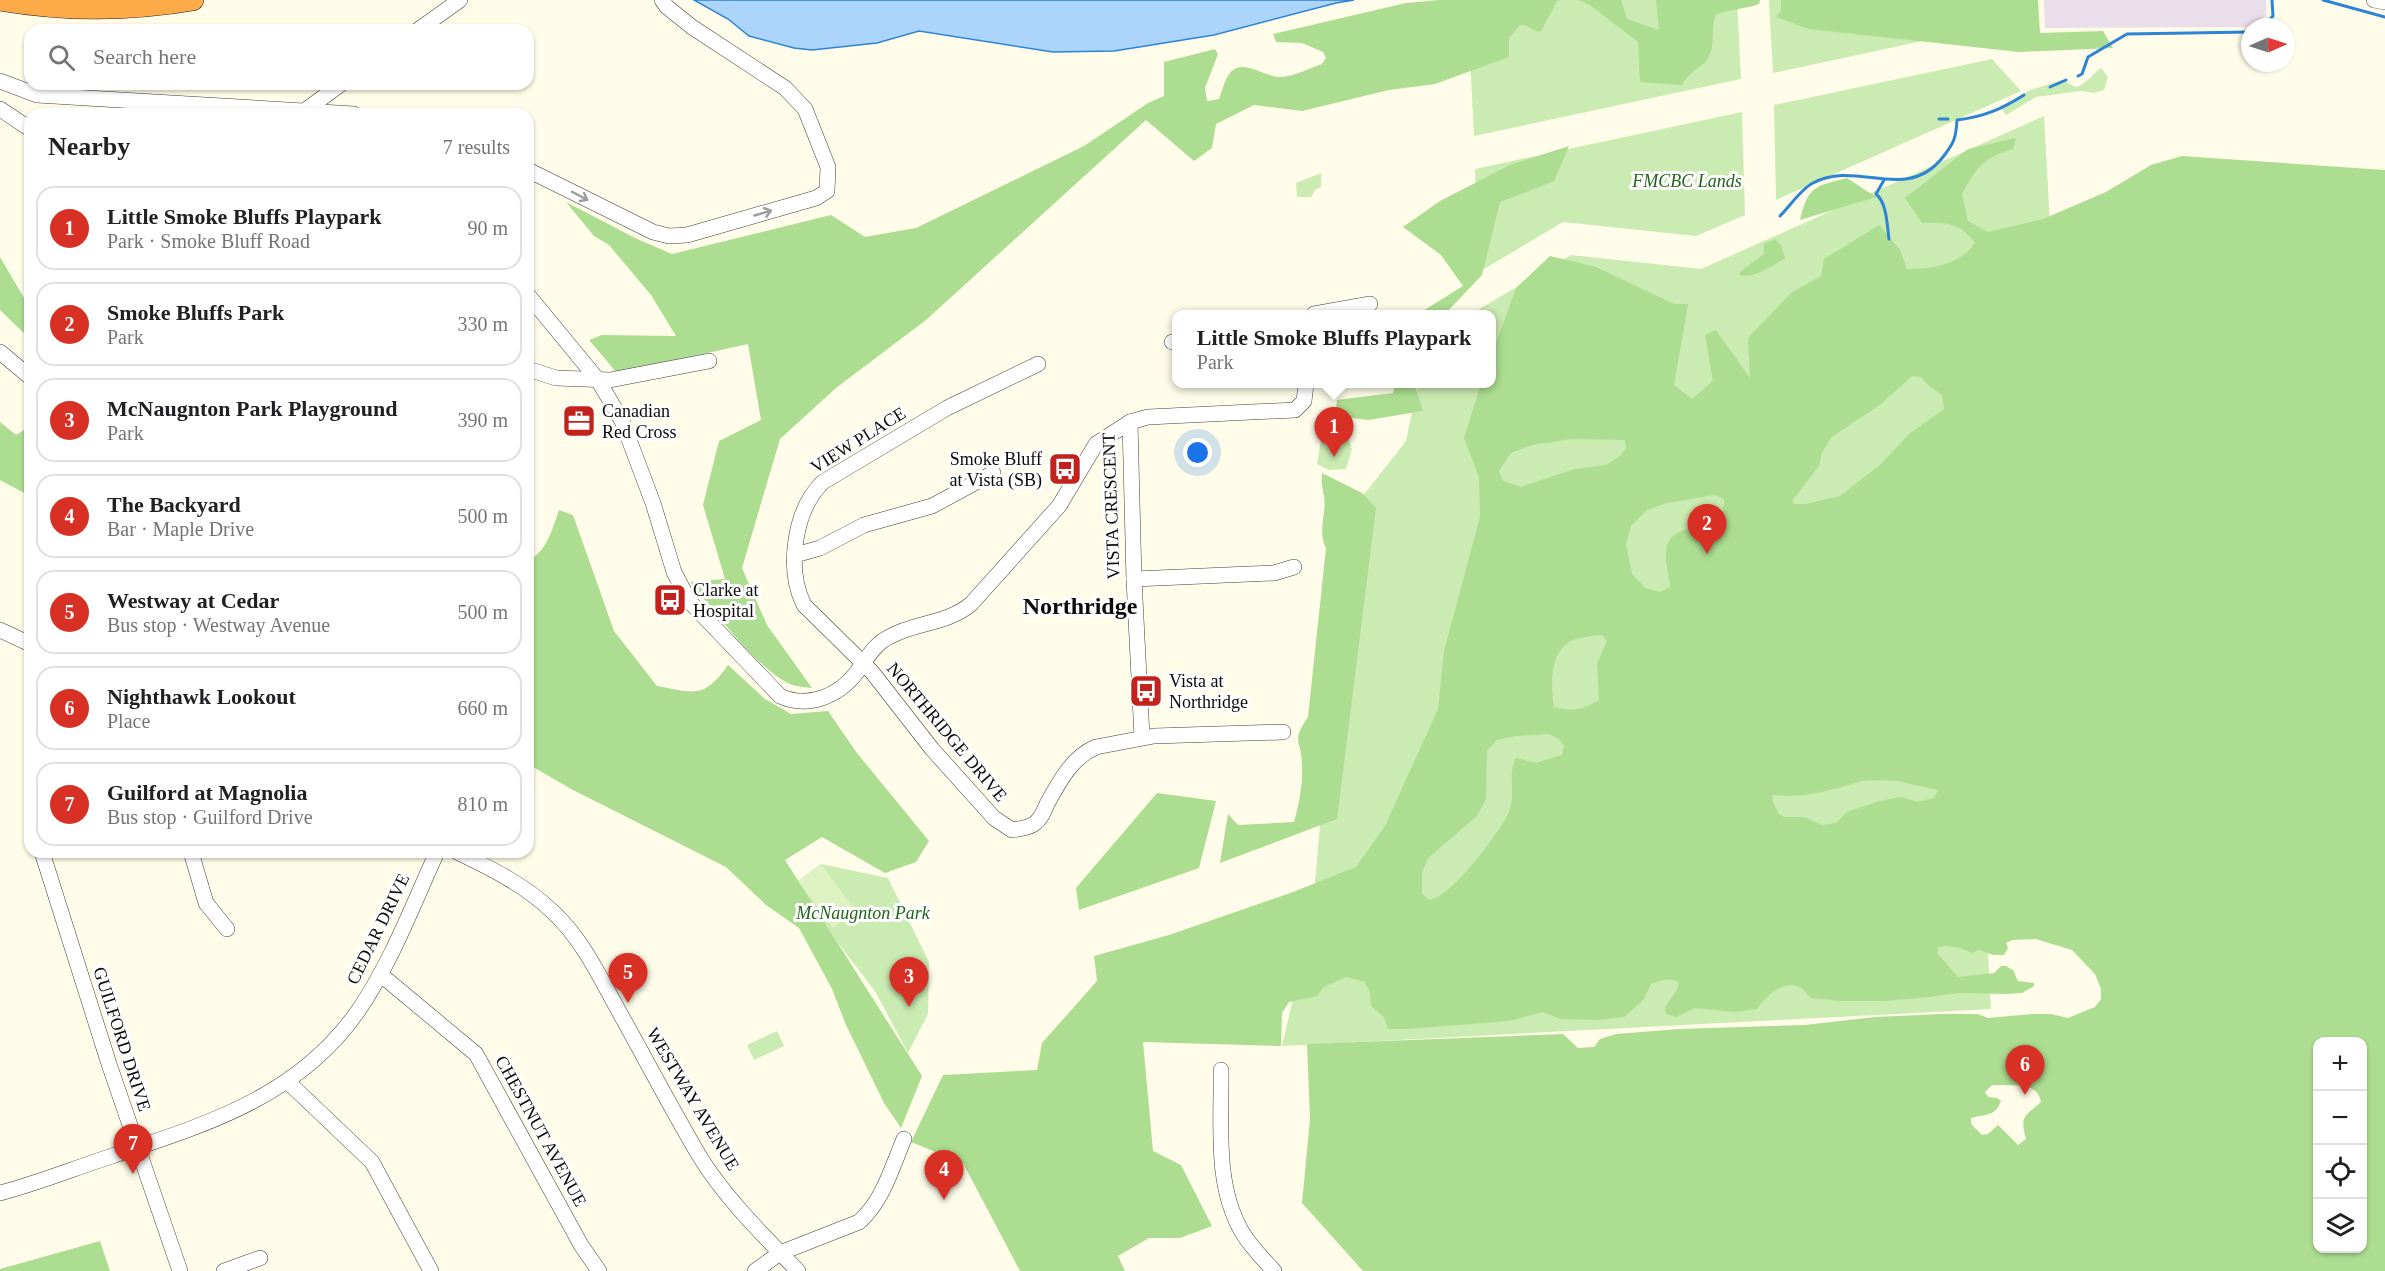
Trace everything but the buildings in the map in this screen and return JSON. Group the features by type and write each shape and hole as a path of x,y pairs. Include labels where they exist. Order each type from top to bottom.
{"highway":[{"path":"0,0 39,7 97,9 193,0"}],"street":[{"path":"426,24 460,0"},
{"path":"534,173 653,232 669,236 687,235 816,198 826,191 828,167 805,109 785,88 692,27 667,8 662,0"},
{"path":"2374,0 2385,3"},
{"path":"0,81 37,95 253,108"},
{"path":"307,108 333,90"},
{"path":"0,109 24,125"},
{"name":"VISTA CRESCENT","path":"534,302 598,380 622,421 682,589 700,615 780,696 805,703 817,700 842,686 852,678 872,651 888,637 955,616 971,604 1059,506 1096,444 1130,422"},
{"path":"1339,310 1370,304"},
{"path":"0,352 24,372"},
{"path":"534,371 556,378 610,380 710,361"},
{"name":"VIEW PLACE","path":"863,663 804,605 799,595 795,555 806,505 823,482 947,408 1038,364"},
{"path":"1130,422 1148,417 1286,412 1300,407 1306,388"},
{"name":"VISTA CRESCENT","path":"1130,422 1134,579 1142,737"},
{"path":"795,555 820,548 864,525 933,506 993,473"},
{"path":"1134,579 1274,573 1294,567"},
{"path":"0,630 24,641"},
{"name":"NORTHRIDGE DRIVE","path":"863,663 962,783 994,818 1012,830 1032,825 1040,819 1071,765 1088,750 1142,737 1283,732"},
{"name":"GUILFORD DRIVE","path":"44,858 137,1148 180,1271"},
{"path":"193,858 206,903 227,929"},
{"name":"CEDAR DRIVE","path":"0,1193 137,1148 229,1114 288,1082 327,1048 358,1011 380,974 434,858"},
{"name":"WESTWAY AVENUE","path":"469,858 522,886 570,929 600,975 700,1158 734,1201 798,1271"},
{"name":"CHESTNUT AVENUE","path":"380,974 476,1054 581,1245 600,1271"},
{"path":"1221,1070 1222,1155 1228,1197 1242,1232 1251,1246 1274,1271"},
{"path":"288,1082 372,1162 431,1271"},
{"path":"755,1271 780,1253 859,1222 869,1214 877,1204 904,1138"},
{"path":"224,1271 260,1258"}],"shaded area":[{"path":"2044,0 2266,0 2266,16 2241,18 2241,27 2045,28"}],"green space":[{"path":"1440,0 1562,0 1557,1 1541,31 1520,25 1509,38 1509,57 1435,84 1389,90 1302,111 1254,105 1216,124 1212,148 1194,161 1146,120 926,320 836,388 780,439 742,568 767,625 812,688 795,686 781,679 738,640 690,582 725,579 703,505 719,441 761,420 748,344 617,373 589,340 602,335 676,336 651,295 609,245 594,236 566,202 635,238 672,254 831,215 865,237 916,228 1084,146 1148,103 1164,96 1164,62 1215,49 1218,54 1205,88 1207,101 1219,99 1227,78 1235,69 1247,67 1268,75 1282,77 1322,64 1326,58 1323,52 1302,43 1276,42 1273,34 1406,3"},
{"path":"1467,0 1737,0 1741,79 1474,136"},
{"path":"1578,0 1621,0 1627,19 1659,30 1656,0 1760,0 1759,4 1716,15 1712,48 1708,58 1682,85 1640,82 1638,42 1590,5"},
{"path":"1769,0 1939,0 1941,37 1773,73"},
{"path":"1781,0 2038,0 2040,33 2103,31 2113,48 2019,52 1809,29 1776,17 1781,11"},
{"name":"FMCBC Lands","path":"1992,59 2021,91 1776,200 1774,105"},
{"path":"2101,68 2108,77 2104,90 2094,93 2081,91 2036,97 2006,115 2000,107 2030,90 2062,80 2076,87 2087,81"},
{"name":"FMCBC Lands","path":"1742,112 1745,215 1696,236 1563,222 1479,272 1475,169"},
{"path":"2044,116 2088,912 1986,917 1991,1009 1282,1046 1312,917 1340,597 1352,510 1406,441 1417,388 1496,388 1496,310 1478,310 1571,255 1701,269"},
{"path":"2016,138 2013,149 1994,156 1982,164 1962,194 1968,221 1988,232 2043,219 2106,192 2151,165 2182,156 2385,170 2385,1271 1363,1271 1302,1203 1310,1119 1307,1044 1563,1034 1578,1048 1594,1047 1600,1039 1616,1034 1679,1029 1805,1025 1875,1017 1942,1014 1978,1014 1988,1018 2051,1014 2068,1018 2095,1007 2101,999 2101,989 2095,974 2072,950 2036,939 2012,940 2006,943 2008,948 2004,955 1993,955 1979,950 1972,953 1951,946 1938,948 1937,953 1958,977 1994,973 2001,966 2006,966 2013,970 2018,981 2034,983 2034,986 2022,993 1958,993 1885,1001 1839,1001 1811,998 1801,988 1788,985 1775,990 1757,1009 1734,1012 1695,1008 1676,1017 1666,1014 1665,1007 1679,983 1669,979 1651,984 1644,999 1624,1017 1597,1020 1560,1019 1543,1012 1509,1021 1388,1029 1384,1017 1371,1006 1370,993 1365,982 1346,977 1324,987 1317,996 1289,1002 1282,1013 1281,1046 1143,1042 1153,1151 1181,1165 1212,1226 1180,1238 1149,1238 1118,1256 1125,1271 1020,1271 963,1163 911,1142 943,1075 1037,1070 1042,1043 1097,981 1094,956 1169,935 1293,892 1356,867 1385,826 1438,709 1444,651 1480,517 1479,477 1464,438 1480,388 1496,388 1496,343 1516,288 1550,256 1596,267 1674,304 1688,304 1674,385 1692,399 1713,381 1705,335 1716,330 1750,378 1748,338 1791,293 1821,276 1824,259 1879,225 1900,250 1907,269 1936,267 1953,261 1962,256 1975,243 1958,227 1945,223 1922,223 1905,198 1968,149","holes":["1912,376 1921,377 1942,395 1944,409 1909,434 1880,465 1840,496 1806,504 1795,504 1792,501 1819,466 1822,452 1832,437 1881,404","1571,439 1625,440 1626,448 1620,456 1606,465 1574,469 1521,487 1503,481 1499,471 1511,453 1532,445","1714,495 1724,499 1723,510 1718,518 1684,530 1669,541 1666,557 1670,587 1660,592 1645,588 1632,574 1626,544 1631,526 1647,510 1667,503","1602,635 1607,641 1597,663 1599,700 1577,709 1554,707 1553,672 1562,648 1572,640 1581,638","1549,734 1559,739 1564,746 1562,755 1536,763 1516,758 1512,771 1511,805 1504,821 1461,877 1438,897 1429,900 1422,894 1422,873 1428,858 1477,816 1486,799 1487,751 1497,740","1873,780 1897,781 1938,790 1934,798 1917,802 1901,797 1880,801 1847,812 1836,823 1822,825 1805,817 1784,817 1779,814 1772,800 1773,795 1806,795","1992,1085 2028,1087 2038,1095 2041,1102 2025,1117 2023,1125 2026,1139 2018,1145 1998,1125 1988,1134 1982,1135 1971,1124 1971,1118 1989,1114 1999,1106 2001,1101 1988,1097 1985,1092"]},
{"path":"1569,146 1554,181 1500,202 1482,275 1449,310 1424,310 1463,286 1441,255 1403,227 1440,201 1510,165"},
{"path":"1321,173 1321,187 1315,190 1311,197 1297,197 1296,183"},
{"path":"1847,178 1876,197 1800,220 1806,200 1814,189"},
{"path":"1775,239 1781,245 1785,258 1757,273 1739,275 1764,254 1764,244"},
{"path":"0,257 24,298 24,333 0,310"},
{"path":"1394,388 1415,388 1423,411 1368,420 1335,416 1337,400 1393,393"},
{"path":"0,422 16,435 24,430 24,493 0,480"},
{"path":"1323,429 1349,440 1352,449 1346,469 1329,470 1317,464"},
{"path":"1322,473 1362,493 1376,508 1337,819 1220,863 1228,814 1238,825 1294,822 1296,815 1302,773 1298,737 1308,717 1326,548 1322,535 1325,503"},
{"path":"559,510 573,515 614,631 657,686 698,691 712,684 728,665 765,699 791,714 828,711 857,753 929,841 916,862 885,873 822,837 785,860 922,1076 901,1128 884,1103 846,1025 832,989 799,928 766,905 726,867 571,789 534,767 534,557 540,552"},
{"path":"1157,793 1216,801 1199,868 1079,910 1076,888"},
{"name":"McNaugnton Park","path":"821,864 888,878 929,962 928,1014 908,1053 875,991 838,943 798,881"},
{"path":"821,864 856,911 833,928 798,881"},
{"path":"777,1031 784,1046 754,1060 747,1045"},
{"path":"100,1241 110,1271 0,1271 0,1269"}],"water":[{"path":"694,0 1354,0 1214,35 1114,51 1053,52 919,31 877,43 812,50 794,48 749,36 728,19"}],"waterway":[{"path":"2271,18 2272,0"},
{"path":"2323,0 2385,17"},
{"path":"2078,76 2082,74 2088,57 2127,34 2241,32"},
{"path":"2050,87 2066,80"},
{"path":"1780,216 1800,193 1813,183 1830,177 1847,175 1897,180 1913,178 1929,171 1952,144 1957,120 1992,112 2024,95"},
{"path":"1939,119 1948,119"},
{"path":"1884,180 1876,194 1884,209 1889,239"}],"place":[{"name":"Canadian Red Cross","path":"579,421"},
{"name":"Little Smoke Bluffs Playpark","path":"1334,457"},
{"name":"Smoke Bluff at Vista (SB)","path":"1065,469"},
{"name":"Smoke Bluffs Park","path":"1707,554"},
{"name":"Clarke at Hospital","path":"670,600"},
{"name":"Vista at Northridge","path":"1146,691"},
{"name":"Westway at Cedar","path":"628,1003"},
{"name":"McNaugnton Park Playground","path":"909,1007"},
{"name":"Nighthawk Lookout","path":"2025,1095"},
{"name":"Guilford at Magnolia","path":"133,1174"},
{"name":"The Backyard","path":"944,1200"}],"district":[{"name":"Northridge","path":"1080,606"}]}
